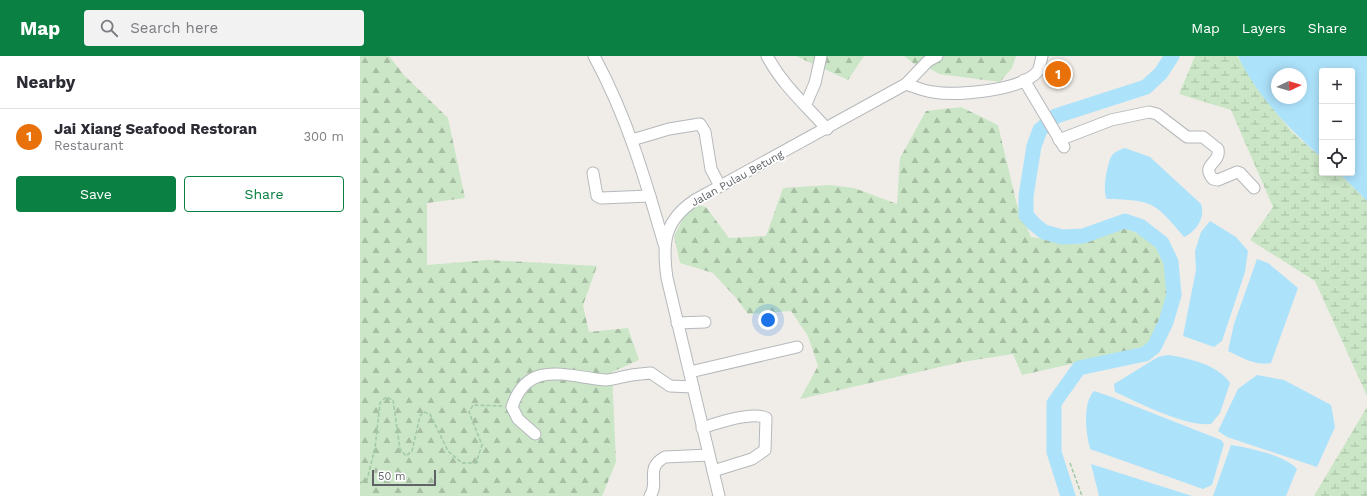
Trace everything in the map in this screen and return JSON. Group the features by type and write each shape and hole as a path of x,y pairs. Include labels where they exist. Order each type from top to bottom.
{"street":[{"path":"594,56 611,88 632,140 664,244"},
{"path":"767,56 785,84 806,104 827,129"},
{"path":"806,104 815,83 821,56"},
{"name":"Jalan Pulau Betung","path":"719,496 667,278 664,244 672,222 683,208 720,186 827,129 906,84 925,65 937,56"},
{"path":"906,84 932,92 951,94 998,89 1024,80 1038,70 1042,56"},
{"path":"1024,80 1060,141 1121,117 1143,112 1154,113 1187,137 1205,138 1218,149 1218,156 1208,169 1213,180 1218,180 1235,172 1239,172 1254,188"},
{"path":"632,140 664,130 700,124 705,132 711,169 720,186"},
{"path":"593,173 597,196 601,198 650,196"},
{"path":"677,323 705,322"},
{"path":"690,372 797,347"},
{"path":"535,434 518,418 512,407 516,394 532,379 555,373 606,380 651,373 670,386 693,387"},
{"path":"702,428 729,420 766,418 765,450 752,460 713,470"},
{"path":"650,496 653,490 654,466 659,460 665,457 709,456"}],"path":[{"path":"360,483 367,480 375,448 380,404 386,397 393,400 400,449 406,456 412,451 420,416 424,412 430,414 448,450 462,463 476,463 482,445 468,412 473,405 512,407"},
{"path":"1070,463 1082,496"}],"green space":[{"path":"360,56 389,56 404,75 448,118 465,198 427,203 427,265 488,260 597,266 583,305 589,332 628,328 639,360 612,372 616,462 602,496 360,496"},
{"path":"796,56 864,56 848,80"},
{"path":"904,56 927,56 917,66"},
{"path":"945,56 1016,56 1012,68 1000,82 939,74 929,68"},
{"path":"1195,56 1237,56 1270,105 1293,133 1319,155 1319,176 1342,176 1367,201 1367,396 1315,281 1250,240 1273,207 1231,110 1179,94"},
{"path":"961,107 998,125 1017,205 1031,237 1079,244 1120,226 1148,238 1165,258 1169,291 1162,317 1148,345 1129,351 1022,375 1013,354 962,362 800,399 818,366 808,336 791,311 748,314 736,298 713,273 680,263 674,236 686,213 697,205 706,207 729,238 766,236 783,188 830,185 854,188 897,204 900,158 926,111"},
{"path":"1367,407 1367,496 1314,496"}],"water":[{"path":"1238,56 1367,56 1367,201 1342,176 1355,176 1355,68 1319,68 1319,155 1286,124 1254,85"},
{"path":"1125,148 1150,157 1201,204 1201,219 1199,224 1192,232 1184,237 1166,216 1152,205 1134,200 1107,199 1105,185 1109,161 1114,154"},
{"path":"1210,221 1236,237 1248,251 1245,272 1222,341 1214,347 1183,336 1196,270 1195,251 1201,232"},
{"path":"1257,259 1268,263 1298,288 1271,363 1265,364 1249,361 1228,351 1234,324"},
{"path":"1168,355 1194,360 1211,367 1218,371 1230,383 1220,413 1211,424 1189,422 1176,418 1149,408 1115,392 1114,384 1158,357"},
{"path":"1257,375 1284,380 1331,405 1335,427 1317,467 1227,437 1218,431 1238,389"},
{"path":"1094,391 1221,440 1224,444 1212,485 1203,489 1090,449 1086,427 1086,411 1090,397"},
{"path":"1231,445 1257,450 1275,456 1291,464 1297,469 1286,496 1213,496"},
{"path":"1091,464 1192,496 1099,496"}],"waterway":[{"path":"1068,496 1054,452 1054,403 1079,368 1145,354 1154,347 1166,322 1174,295 1171,262 1162,243 1140,226 1125,221 1083,236 1062,237 1044,232 1034,224 1026,215 1026,196 1034,146 1040,130 1056,116 1146,87 1161,73 1172,56"}],"place":[{"name":"Jai Xiang Seafood Restoran","path":"1058,74"}]}
